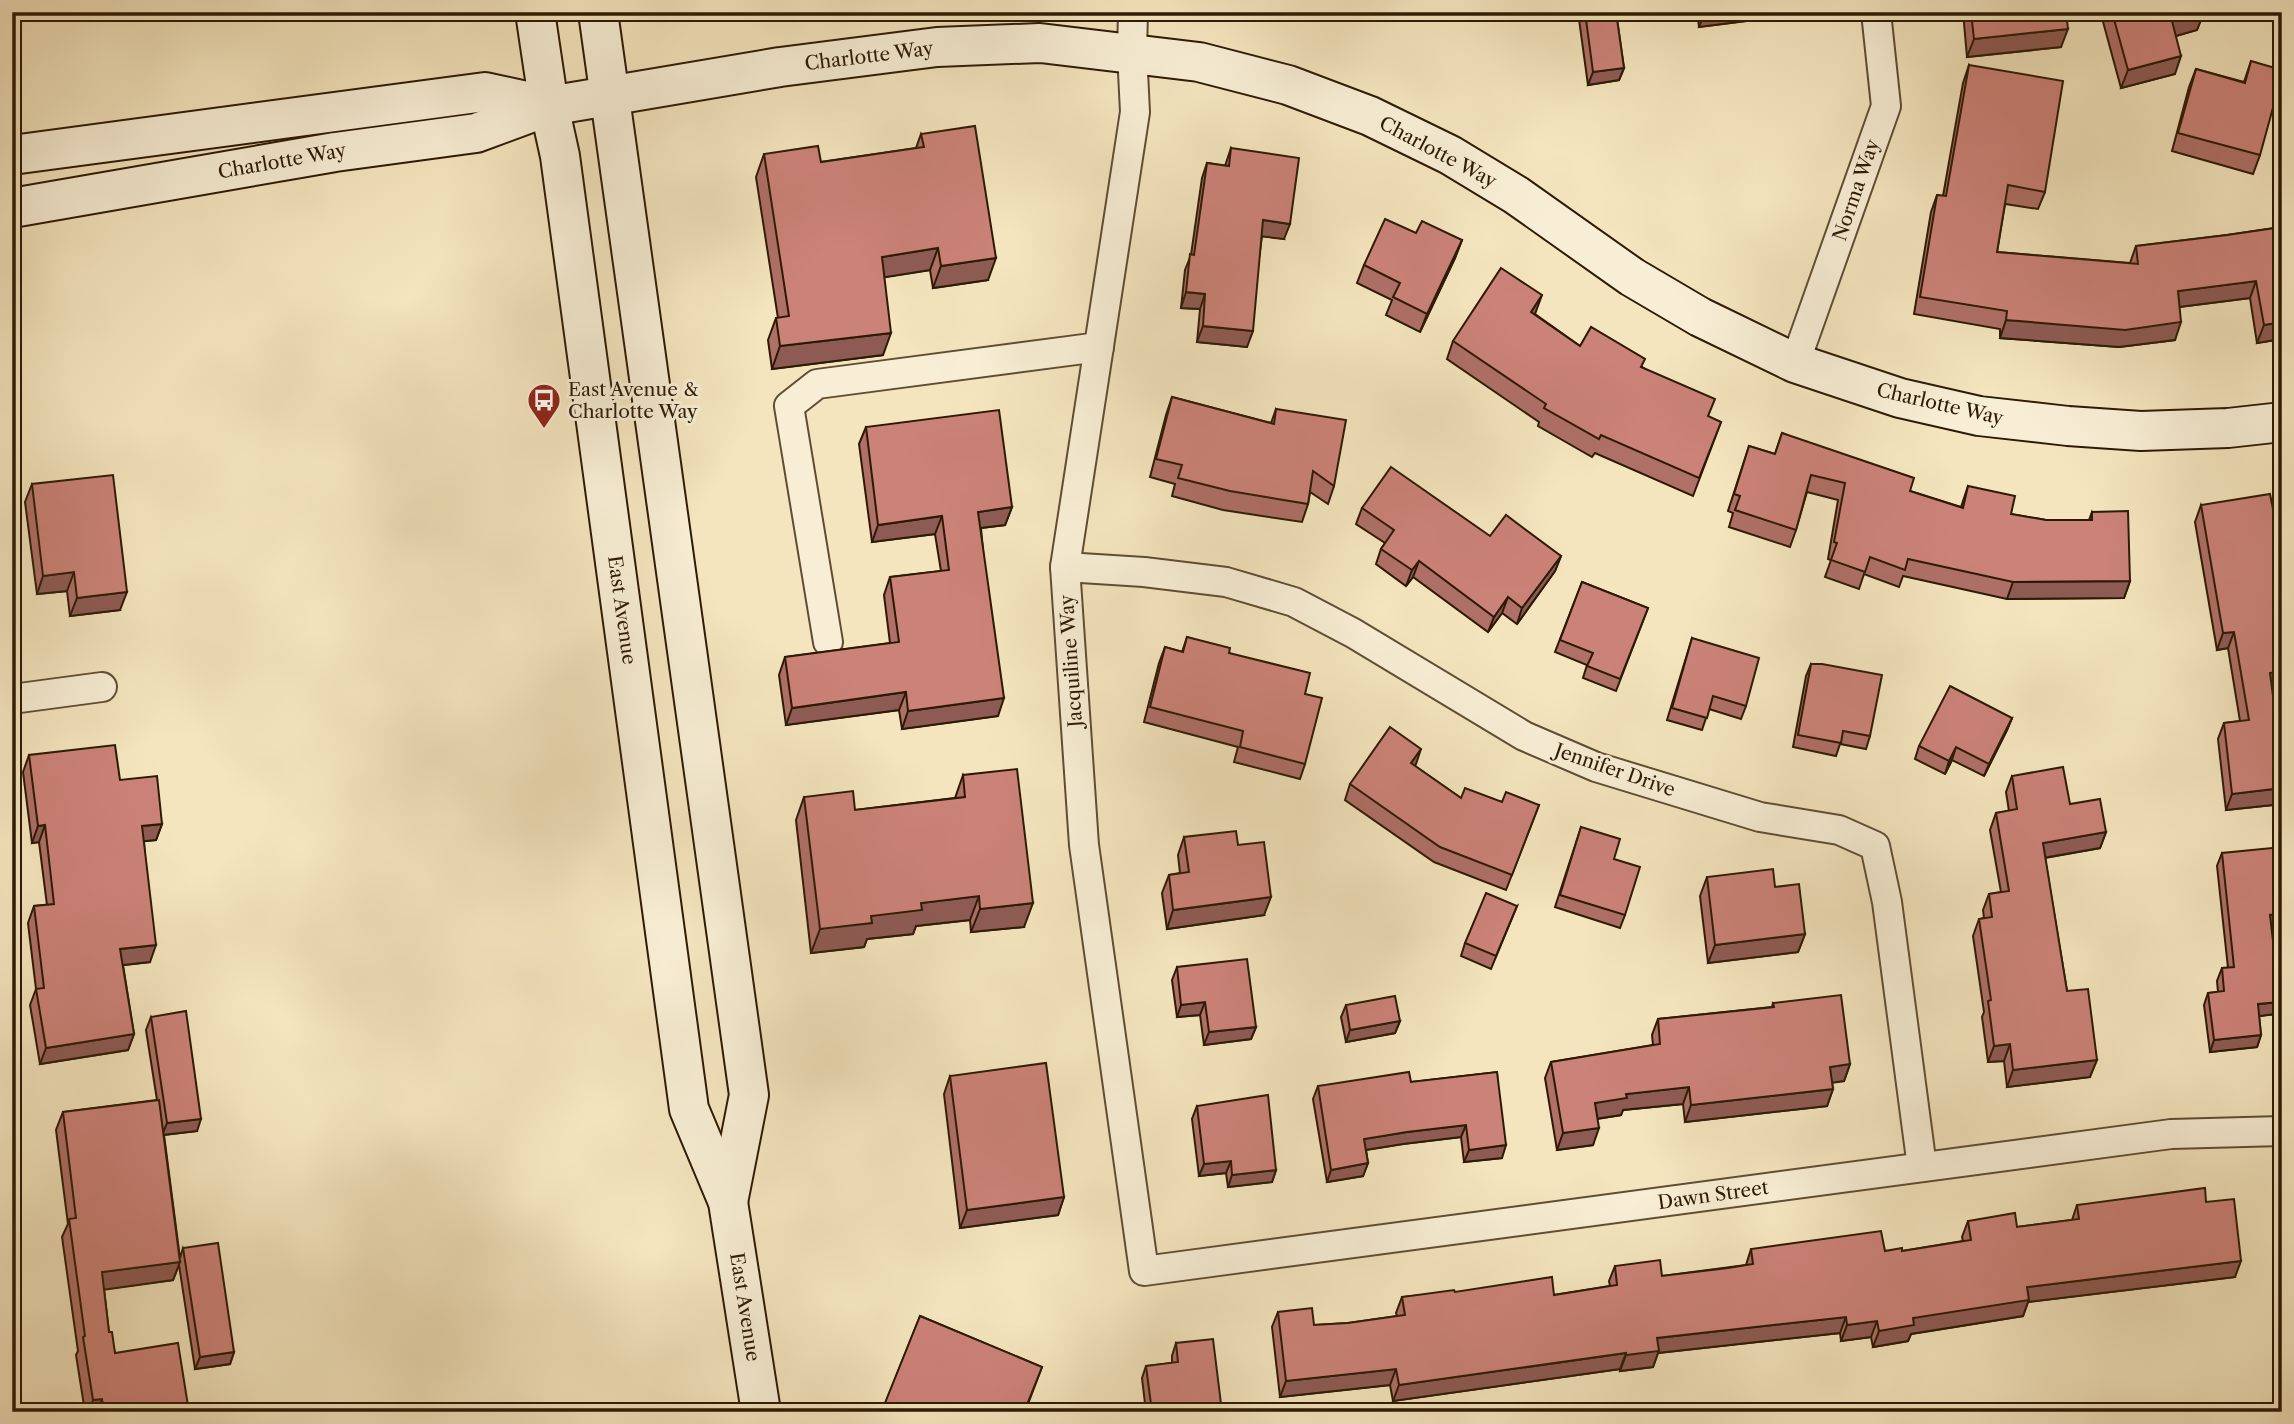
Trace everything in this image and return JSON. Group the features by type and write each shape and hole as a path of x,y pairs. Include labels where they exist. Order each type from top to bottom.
{"street":[{"name":"East Avenue","path":"535,12 549,106 562,169 688,1109 728,1202 761,1412"},
{"name":"East Avenue","path":"598,12 749,1095 728,1202"},
{"name":"Jacquiline Way","path":"1133,12 1135,112 1065,567 1084,845 1144,1271"},
{"name":"Norma Way","path":"1795,363 1886,106 1876,12"},
{"name":"Charlotte Way","path":"12,208 335,152 476,133 549,106 780,67 937,47 1040,43 1199,62 1288,85 1370,116 1450,155 1505,188 1632,278 1700,317 1795,363 1900,398 1979,416 2141,431 2228,428 2282,422"},
{"name":"Charlotte Way","path":"12,155 485,92 549,106"},
{"path":"828,642 789,405 817,384 1099,346"},
{"name":"Jennifer Drive","path":"1065,567 1144,572 1226,582 1294,602 1353,633 1524,736 1596,767 1760,817 1839,830 1875,846 1887,902 1922,1167"},
{"path":"12,699 102,687"},
{"name":"Dawn Street","path":"1144,1271 2171,1134 2282,1131"}],"building":[{"path":"1585,12 1616,12 1624,68 1593,72"},
{"path":"1971,12 2066,12 2068,29 1974,39"},
{"path":"2112,12 2204,12 2172,21 2181,56 2128,70"},
{"path":"2251,61 2282,70 2260,155 2178,133 2196,69 2245,83"},
{"path":"1969,65 2063,81 2045,192 2008,185 1997,252 2138,264 2136,246 2282,227 2282,322 2264,325 2256,281 2178,291 2181,322 2125,330 2006,320 2007,311 1920,297 1937,195 1946,196"},
{"path":"975,126 996,258 941,266 938,248 882,257 891,333 780,346 776,318 789,316 764,154 818,146 821,162 924,147 921,134"},
{"path":"1231,148 1299,158 1290,224 1263,220 1253,331 1203,326 1205,294 1186,292 1190,254 1194,255 1207,163 1229,166"},
{"path":"1385,219 1416,233 1422,221 1462,240 1427,314 1393,297 1400,283 1364,265"},
{"path":"1501,268 1542,295 1531,312 1580,346 1591,327 1645,359 1641,367 1715,399 1708,416 1721,422 1699,478 1601,435 1599,439 1544,408 1546,404 1453,341"},
{"path":"1172,397 1274,424 1276,409 1346,420 1334,486 1313,471 1308,504 1230,491 1178,478 1182,465 1156,459"},
{"path":"999,410 1012,507 978,512 1004,698 908,711 906,692 792,708 785,657 899,642 890,577 949,570 942,516 878,525 866,427"},
{"path":"1782,433 1914,478 1910,491 1963,508 1968,486 2015,496 2011,514 2046,520 2092,520 2092,512 2128,511 2130,581 2013,582 1908,559 1905,570 1870,557 1865,572 1831,560 1837,543 1834,542 1845,483 1811,475 1796,530 1735,510 1740,496 1734,494 1749,446 1775,454"},
{"path":"1391,467 1490,536 1506,515 1561,556 1522,608 1508,597 1494,617 1419,561 1412,570 1381,549 1394,530 1362,508"},
{"path":"113,475 127,592 77,598 74,572 43,576 32,484"},
{"path":"2270,494 2274,514 2282,513 2282,671 2270,673 2282,749 2282,788 2232,794 2224,723 2249,720 2234,632 2223,633 2201,505"},
{"path":"1582,582 1648,608 1620,679 1587,666 1593,653 1560,640"},
{"path":"1187,637 1230,648 1229,653 1310,673 1305,694 1322,698 1305,764 1240,747 1243,731 1150,707 1165,647 1183,652"},
{"path":"1692,638 1759,658 1746,706 1713,696 1707,718 1672,708"},
{"path":"1811,664 1882,675 1870,736 1843,731 1841,743 1798,735"},
{"path":"1950,686 2012,718 1989,764 1956,747 1949,761 1919,746"},
{"path":"1390,727 1421,749 1411,763 1461,798 1465,788 1502,802 1506,792 1539,805 1512,875 1440,847 1350,784"},
{"path":"115,745 120,780 157,776 162,824 142,826 156,945 120,949 134,1034 46,1048 36,989 44,988 34,906 54,904 45,825 38,826 29,755"},
{"path":"2063,767 2070,804 2100,799 2106,832 2043,843 2067,991 2088,989 2097,1060 2013,1070 2010,1044 1994,1046 1988,1001 1991,1000 1979,919 1992,917 1989,894 2009,891 1996,813 2017,809 2012,776"},
{"path":"1017,769 1033,903 980,909 979,896 921,903 922,910 871,916 872,923 820,929 804,797 853,791 855,810 965,797 963,775"},
{"path":"1581,827 1620,839 1614,859 1640,867 1625,915 1560,895"},
{"path":"1236,831 1238,845 1264,842 1271,897 1173,910 1169,875 1189,872 1184,837"},
{"path":"2282,847 2282,884 2277,885 2280,914 2270,915 2280,1002 2258,1004 2261,1035 2214,1040 2208,993 2224,991 2222,968 2234,967 2222,853"},
{"path":"1773,869 1775,887 1799,884 1805,934 1715,945 1707,877"},
{"path":"1486,893 1517,906 1496,956 1465,943"},
{"path":"1247,959 1256,1027 1209,1032 1205,1002 1181,1005 1177,967"},
{"path":"1841,995 1850,1064 1830,1067 1833,1089 1691,1105 1689,1087 1626,1094 1627,1098 1595,1103 1599,1128 1563,1133 1551,1062 1660,1044 1658,1019 1774,1007 1773,1003"},
{"path":"1395,996 1400,1021 1350,1030 1346,1005"},
{"path":"186,1011 201,1119 167,1123 151,1017"},
{"path":"1046,1063 1064,1197 967,1210 950,1076"},
{"path":"1409,1072 1411,1082 1497,1072 1506,1145 1469,1150 1466,1125 1407,1132 1364,1139 1368,1163 1331,1170 1318,1086"},
{"path":"1268,1095 1276,1170 1232,1175 1231,1161 1204,1164 1197,1106"},
{"path":"159,1100 180,1262 102,1272 109,1332 112,1332 115,1353 178,1343 189,1412 104,1412 102,1399 93,1400 83,1337 85,1336 69,1219 76,1218 63,1112"},
{"path":"2205,1188 2206,1202 2234,1199 2241,1261 2027,1287 2029,1300 1913,1318 1914,1325 1879,1331 1877,1321 1847,1325 1846,1317 1657,1338 1659,1351 1626,1353 1399,1385 1396,1369 1286,1381 1278,1312 1312,1308 1314,1325 1348,1323 1405,1315 1402,1297 1552,1277 1554,1295 1617,1285 1615,1266 1660,1260 1662,1276 1728,1268 1753,1264 1751,1249 1881,1231 1885,1251 1902,1248 1902,1251 1971,1240 1968,1221 2015,1213 2017,1227 2079,1219 2077,1205"},
{"path":"218,1243 234,1352 200,1357 183,1248"},
{"path":"920,1316 1042,1367 1024,1412 893,1412 883,1408"},
{"path":"1213,1339 1222,1412 1152,1412 1146,1366 1178,1362 1176,1343"}],"place":[{"name":"East Avenue & Charlotte Way","path":"544,430"}]}
